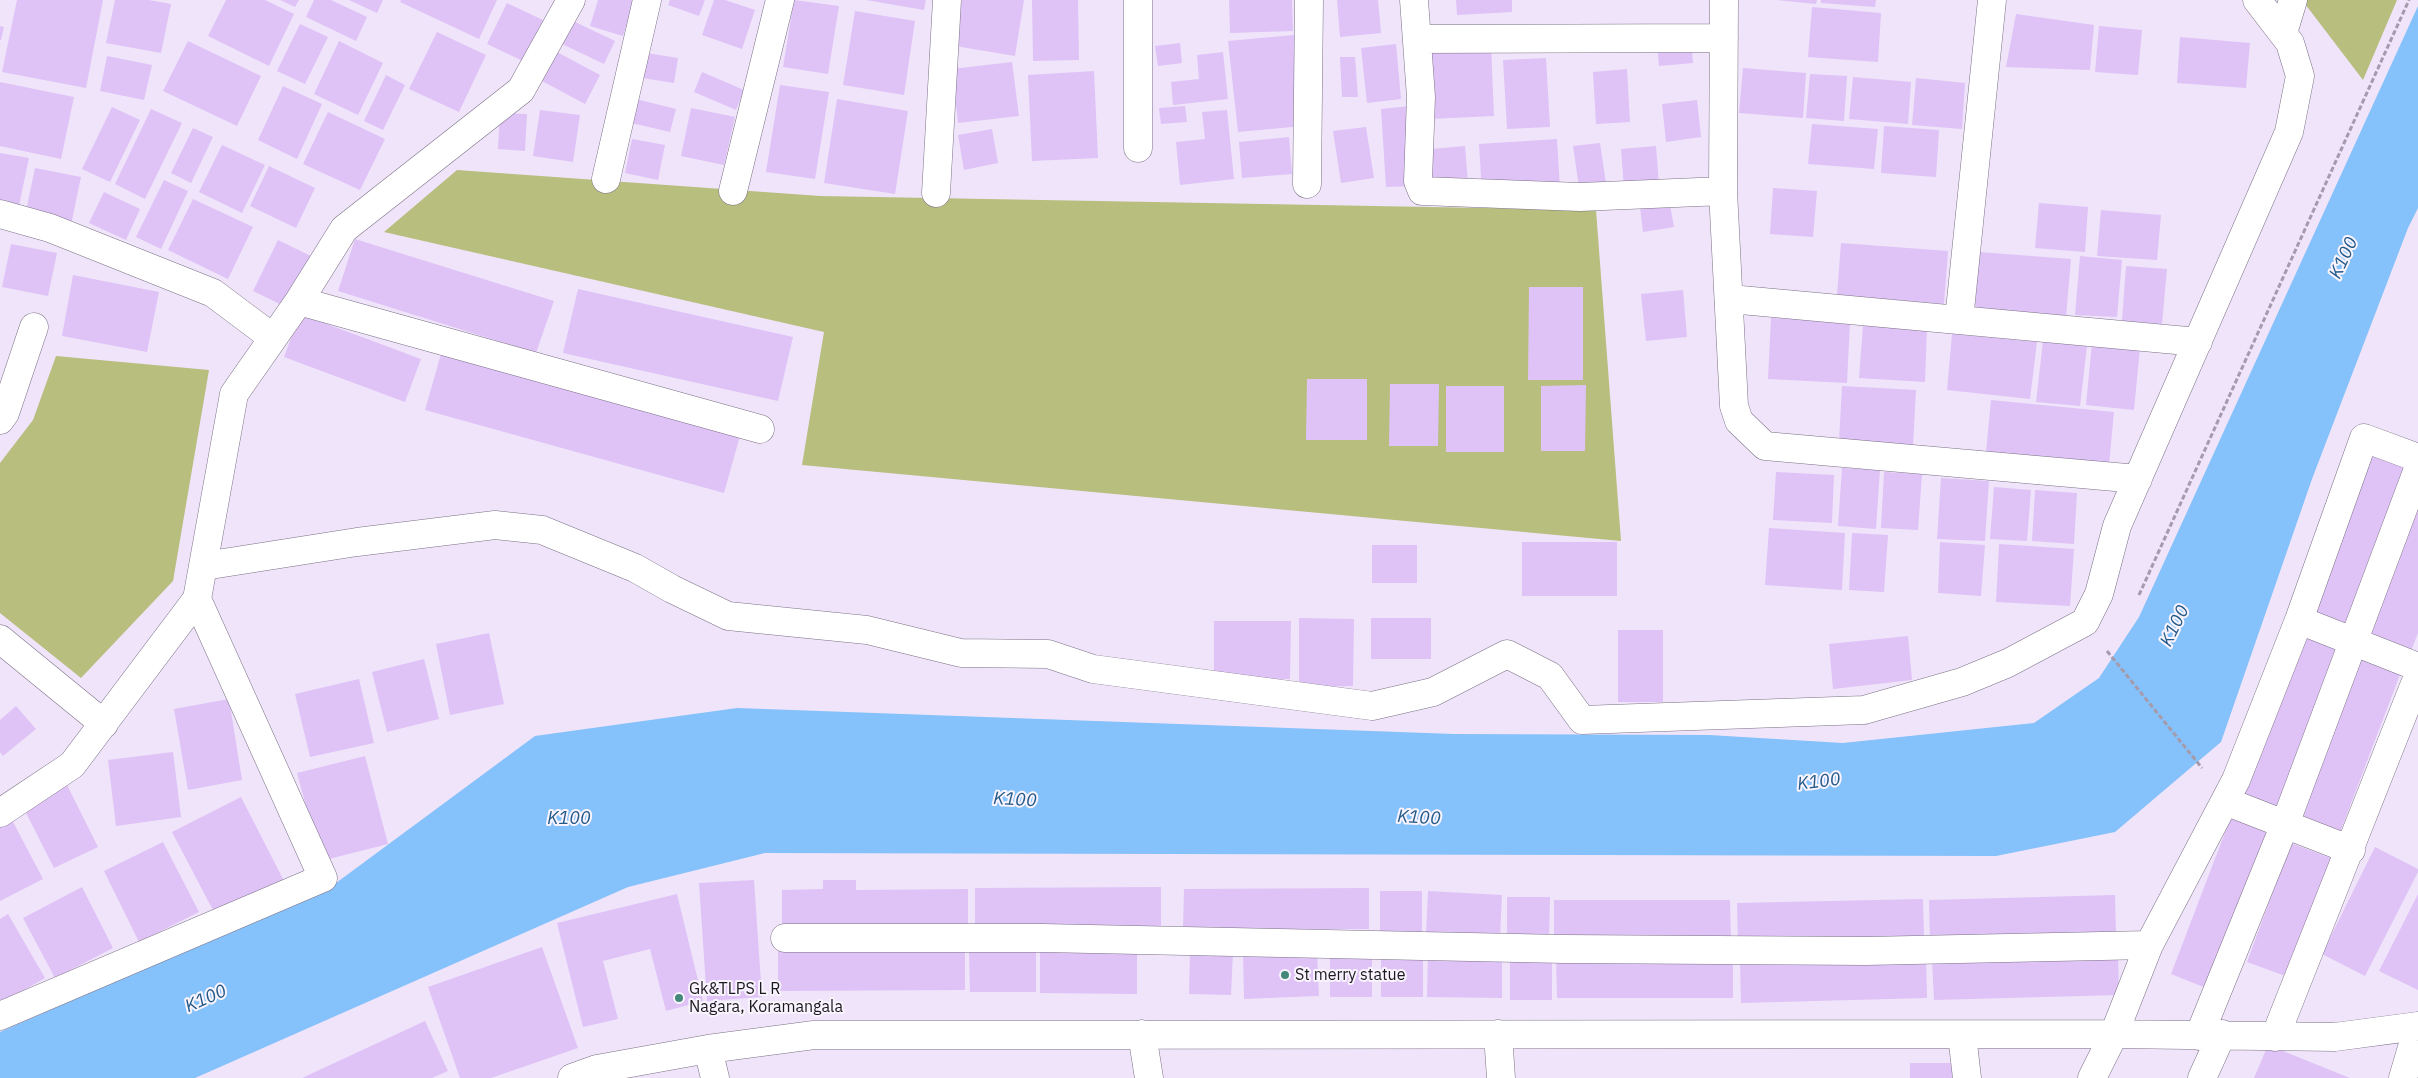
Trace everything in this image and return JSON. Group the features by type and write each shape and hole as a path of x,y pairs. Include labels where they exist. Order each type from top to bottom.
{"street":[{"path":"0,813 72,766 197,599 234,394 299,301 344,229 521,90 571,0"},
{"path":"606,179 646,0"},
{"path":"733,191 780,0"},
{"path":"936,194 947,0"},
{"path":"1138,0 1138,148"},
{"path":"1307,184 1310,0"},
{"path":"1414,0 1421,97 1418,182 1422,191 1580,197 1723,191"},
{"path":"1724,0 1723,191 1736,415 1739,421 1765,446 2138,479"},
{"path":"1959,320 1992,0"},
{"path":"204,566 357,542 495,525 542,530 635,568 672,589 728,616 867,630 961,653 1048,654 1093,669 1372,706 1433,692 1507,654 1550,676 1582,720 1864,710 1962,682 2008,663 2085,622 2098,594 2117,526 2289,132 2300,76 2290,43 2257,0"},
{"path":"2283,33 2293,0"},
{"path":"1417,39 1724,38"},
{"path":"0,214 50,228 213,293 273,338"},
{"path":"1730,299 2198,342"},
{"path":"299,301 760,429"},
{"path":"0,420 5,413 34,327"},
{"path":"2092,1078 2114,1034 2149,945 2236,780 2299,620 2364,438 2418,458"},
{"path":"2202,1078 2210,1035 2285,824 2418,469"},
{"path":"0,1016 323,878 197,599"},
{"path":"2299,620 2418,667"},
{"path":"0,639 104,724"},
{"path":"2275,1037 2351,850 2418,676"},
{"path":"2225,801 2351,850"},
{"path":"785,938 1024,937 1555,949 1856,951 2149,945"},
{"path":"572,1078 599,1074 708,1049 814,1036 2114,1034 2334,1037 2418,1026 2403,1078"},
{"path":"1142,1034 1149,1078"},
{"path":"1498,1034 1501,1078"},
{"path":"1962,1034 1966,1078"},
{"path":"708,1049 715,1078"}],"path":[{"path":"2135,604 2409,0"},
{"path":"2110,655 2202,768"}],"green space":[{"path":"2302,0 2397,0 2363,80"},
{"path":"457,170 820,196 1596,210 1621,541 802,465 824,332 384,232"},
{"path":"56,356 209,370 173,581 81,678 0,613 0,463 33,420"}],"water":[{"name":"K100","path":"2418,6 2418,208 2408,228 2312,479 2221,742 2115,832 1996,856 765,853 628,887 195,1078 0,1078 0,1032 332,886 535,736 737,708 1454,734 1709,735 1843,743 2034,723 2099,678 2139,617"}],"building":[{"path":"17,0 103,0 86,88 2,72"},
{"path":"115,0 149,0 171,4 161,53 106,43"},
{"path":"226,0 265,0 294,14 269,66 208,36"},
{"path":"280,0 299,0 295,7"},
{"path":"314,0 331,0 367,17 356,41 306,17"},
{"path":"349,0 383,0 377,13"},
{"path":"401,0 497,0 479,39 400,2"},
{"path":"598,0 634,0 623,36 590,26"},
{"path":"670,0 705,0 699,16 668,5"},
{"path":"714,0 725,0 755,10 742,49 702,35"},
{"path":"794,0 839,6 828,74 783,67"},
{"path":"866,0 926,0 924,10"},
{"path":"962,0 1024,0 1015,56 955,46"},
{"path":"1032,0 1078,0 1079,60 1033,61"},
{"path":"1229,0 1292,0 1293,31 1230,33"},
{"path":"1337,0 1378,0 1381,33 1340,37"},
{"path":"1456,0 1512,0 1512,12 1457,15"},
{"path":"1777,0 1817,0 1816,4"},
{"path":"1821,0 1876,0 1875,7 1821,3"},
{"path":"507,3 547,22 527,63 487,44"},
{"path":"1812,7 1881,13 1878,62 1808,57"},
{"path":"855,11 915,21 904,95 843,85"},
{"path":"2016,14 2094,25 2090,70 2006,67"},
{"path":"573,21 615,41 604,64 562,44"},
{"path":"300,24 328,37 305,84 277,71"},
{"path":"0,26 4,27 1,40 0,40"},
{"path":"2099,26 2142,30 2138,75 2095,72"},
{"path":"437,32 486,55 459,112 409,89"},
{"path":"1294,35 1303,126 1238,132 1228,41"},
{"path":"2180,37 2250,43 2246,88 2177,83"},
{"path":"1691,40 1693,63 1659,66 1657,44"},
{"path":"188,41 261,76 237,126 163,91"},
{"path":"339,41 383,63 358,115 314,94"},
{"path":"1180,43 1182,63 1158,66 1155,46"},
{"path":"1396,44 1401,99 1367,103 1361,48"},
{"path":"1491,45 1494,116 1430,119 1426,49"},
{"path":"557,52 600,75 585,104 542,81"},
{"path":"640,52 678,58 674,83 636,77"},
{"path":"1223,52 1228,99 1173,105 1171,82 1199,79 1197,55"},
{"path":"107,56 152,65 144,100 100,91"},
{"path":"1340,57 1355,57 1358,97 1342,97"},
{"path":"1546,58 1550,127 1507,129 1503,60"},
{"path":"1012,62 1019,116 958,123 952,69"},
{"path":"1743,68 1806,73 1803,118 1739,113"},
{"path":"1627,69 1630,122 1596,124 1593,72"},
{"path":"1094,71 1098,158 1032,161 1028,75"},
{"path":"702,72 744,90 736,110 694,92"},
{"path":"1810,74 1847,76 1844,121 1806,118"},
{"path":"386,75 405,85 383,130 364,121"},
{"path":"1853,77 1911,82 1908,124 1849,119"},
{"path":"1916,78 1965,83 1962,129 1912,125"},
{"path":"0,82 74,97 61,159 0,146"},
{"path":"780,85 829,92 815,179 766,172"},
{"path":"283,86 322,104 297,159 258,140"},
{"path":"632,98 676,109 670,132 627,122"},
{"path":"837,99 908,111 895,194 824,183"},
{"path":"1697,100 1701,137 1666,142 1662,104"},
{"path":"1185,106 1187,122 1161,124 1159,108"},
{"path":"1410,106 1415,186 1386,187 1381,109"},
{"path":"112,107 140,120 110,182 82,169"},
{"path":"691,108 735,117 724,165 681,156"},
{"path":"151,109 182,123 145,199 115,184"},
{"path":"540,110 580,115 573,162 533,156"},
{"path":"1227,110 1234,179 1180,185 1176,142 1205,139 1202,112"},
{"path":"328,112 385,139 360,190 303,164"},
{"path":"500,113 527,114 525,151 498,149"},
{"path":"1812,124 1878,129 1874,169 1808,164"},
{"path":"1884,126 1939,130 1936,177 1881,173"},
{"path":"1366,127 1374,178 1341,183 1333,131"},
{"path":"193,128 213,137 191,183 171,173"},
{"path":"992,129 998,163 964,170 958,135"},
{"path":"1289,137 1292,174 1242,178 1239,142"},
{"path":"632,139 665,145 658,180 625,173"},
{"path":"1557,139 1560,188 1482,193 1479,144"},
{"path":"1600,143 1607,190 1580,194 1573,146"},
{"path":"222,145 265,165 242,213 199,192"},
{"path":"1465,146 1468,184 1423,187 1420,150"},
{"path":"1656,146 1659,185 1624,188 1621,149"},
{"path":"0,153 29,158 18,210 0,207"},
{"path":"269,166 315,188 296,228 250,206"},
{"path":"35,168 81,177 71,225 25,216"},
{"path":"164,180 188,191 161,249 136,237"},
{"path":"1773,188 1817,191 1813,237 1770,234"},
{"path":"104,192 140,209 126,240 89,223"},
{"path":"1668,194 1674,227 1643,232 1639,199"},
{"path":"193,199 253,227 228,279 168,250"},
{"path":"2039,203 2088,207 2085,252 2035,248"},
{"path":"2101,210 2161,215 2157,260 2097,256"},
{"path":"355,239 554,301 536,353 338,291"},
{"path":"278,240 313,257 288,308 253,291"},
{"path":"1841,243 1948,251 1944,304 1837,295"},
{"path":"11,244 57,253 48,296 2,287"},
{"path":"1979,252 2071,259 2066,317 1975,309"},
{"path":"2080,256 2122,260 2117,317 2075,315"},
{"path":"2126,266 2167,269 2162,324 2122,321"},
{"path":"73,275 159,292 147,352 62,336"},
{"path":"1529,287 1583,287 1583,380 1528,380"},
{"path":"578,289 793,337 778,401 563,353"},
{"path":"1683,290 1687,337 1646,341 1641,294"},
{"path":"300,314 421,359 405,402 284,357"},
{"path":"1771,318 1850,322 1847,383 1768,379"},
{"path":"1863,325 1927,328 1925,382 1859,378"},
{"path":"1952,334 2037,342 2030,399 1947,390"},
{"path":"2043,341 2087,346 2080,406 2036,402"},
{"path":"2092,343 2140,348 2134,410 2086,405"},
{"path":"441,354 740,436 724,493 425,410"},
{"path":"1307,379 1367,379 1367,440 1306,440"},
{"path":"1390,384 1439,384 1438,446 1389,446"},
{"path":"1586,385 1585,451 1541,451 1541,386"},
{"path":"1446,386 1504,386 1504,452 1446,452"},
{"path":"1842,386 1916,390 1913,446 1839,442"},
{"path":"1991,400 2114,412 2109,465 1986,452"},
{"path":"2372,450 2411,466 2347,627 2308,611"},
{"path":"1842,468 1880,470 1876,529 1838,526"},
{"path":"1776,472 1834,475 1832,523 1773,520"},
{"path":"1884,472 1922,474 1918,530 1881,528"},
{"path":"1941,478 1989,481 1985,541 1937,539"},
{"path":"1994,487 2031,490 2027,541 1990,539"},
{"path":"2035,490 2077,493 2074,544 2032,541"},
{"path":"2418,509 2418,633 2411,651 2370,635"},
{"path":"1769,528 1845,533 1842,590 1765,585"},
{"path":"1852,533 1888,535 1884,592 1849,590"},
{"path":"1522,542 1617,542 1617,596 1522,596"},
{"path":"1940,542 1985,545 1981,596 1938,593"},
{"path":"1999,544 2074,549 2070,606 1996,602"},
{"path":"1372,545 1417,545 1417,583 1372,583"},
{"path":"1299,618 1354,619 1353,686 1299,687"},
{"path":"1371,618 1431,618 1431,659 1371,659"},
{"path":"1214,621 1291,621 1290,679 1214,679"},
{"path":"1618,630 1663,630 1663,702 1618,702"},
{"path":"489,633 504,704 450,715 436,644"},
{"path":"2299,633 2339,648 2275,810 2236,795"},
{"path":"1908,636 1912,680 1833,689 1829,644"},
{"path":"2362,657 2401,672 2339,835 2300,820"},
{"path":"424,659 439,719 387,732 372,672"},
{"path":"359,679 374,743 310,757 295,694"},
{"path":"229,699 242,780 188,790 174,709"},
{"path":"16,706 36,729 3,756 0,752 0,720"},
{"path":"173,752 181,817 116,826 108,760"},
{"path":"365,756 388,844 321,861 297,773"},
{"path":"66,783 98,847 54,868 22,805"},
{"path":"241,797 284,881 216,916 172,832"},
{"path":"2234,809 2275,824 2211,990 2171,974"},
{"path":"11,818 43,879 0,901 0,824"},
{"path":"163,842 199,912 139,942 104,871"},
{"path":"2291,843 2333,859 2288,977 2247,962"},
{"path":"2375,847 2418,869 2418,872 2365,976 2322,954"},
{"path":"754,880 762,997 707,1001 699,883"},
{"path":"823,880 856,880 856,890 968,889 968,930 782,931 782,890 823,889"},
{"path":"82,887 113,948 55,978 23,918"},
{"path":"1161,887 1161,929 975,930 975,888"},
{"path":"1369,888 1369,929 1183,930 1184,889"},
{"path":"1380,891 1422,891 1422,934 1380,934"},
{"path":"1428,891 1502,895 1500,938 1426,936"},
{"path":"677,894 703,1001 666,1011 650,949 603,961 618,1019 583,1027 557,923"},
{"path":"2418,894 2418,990 2379,971"},
{"path":"2115,895 2116,936 1930,941 1929,900"},
{"path":"1507,897 1550,897 1549,940 1507,940"},
{"path":"1923,899 1924,939 1738,944 1737,903"},
{"path":"1554,900 1730,900 1731,942 1554,942"},
{"path":"8,914 45,978 0,1004 0,919"},
{"path":"542,947 578,1048 491,1078 460,1078 428,987"},
{"path":"965,949 965,990 778,991 778,950"},
{"path":"969,950 1036,950 1036,992 970,992"},
{"path":"1040,950 1137,951 1137,994 1040,993"},
{"path":"1190,951 1233,952 1231,995 1189,994"},
{"path":"1317,952 1319,996 1244,999 1243,954"},
{"path":"1428,953 1502,954 1502,998 1427,997"},
{"path":"1372,954 1372,997 1330,997 1330,955"},
{"path":"1381,954 1423,954 1423,997 1381,997"},
{"path":"2118,954 2119,995 1934,1000 1932,959"},
{"path":"1556,956 1733,956 1733,998 1557,998"},
{"path":"1510,957 1552,957 1552,1000 1510,1000"},
{"path":"1926,957 1927,998 1741,1003 1740,962"},
{"path":"425,1021 448,1071 432,1078 302,1078"},
{"path":"2268,1045 2350,1078 2254,1078"},
{"path":"1910,1063 1952,1063 1952,1078 1910,1078"}],"place":[{"name":"St merry statue","path":"1285,975"},
{"name":"Gk&TLPS L R Nagara, Koramangala","path":"679,998"}]}
